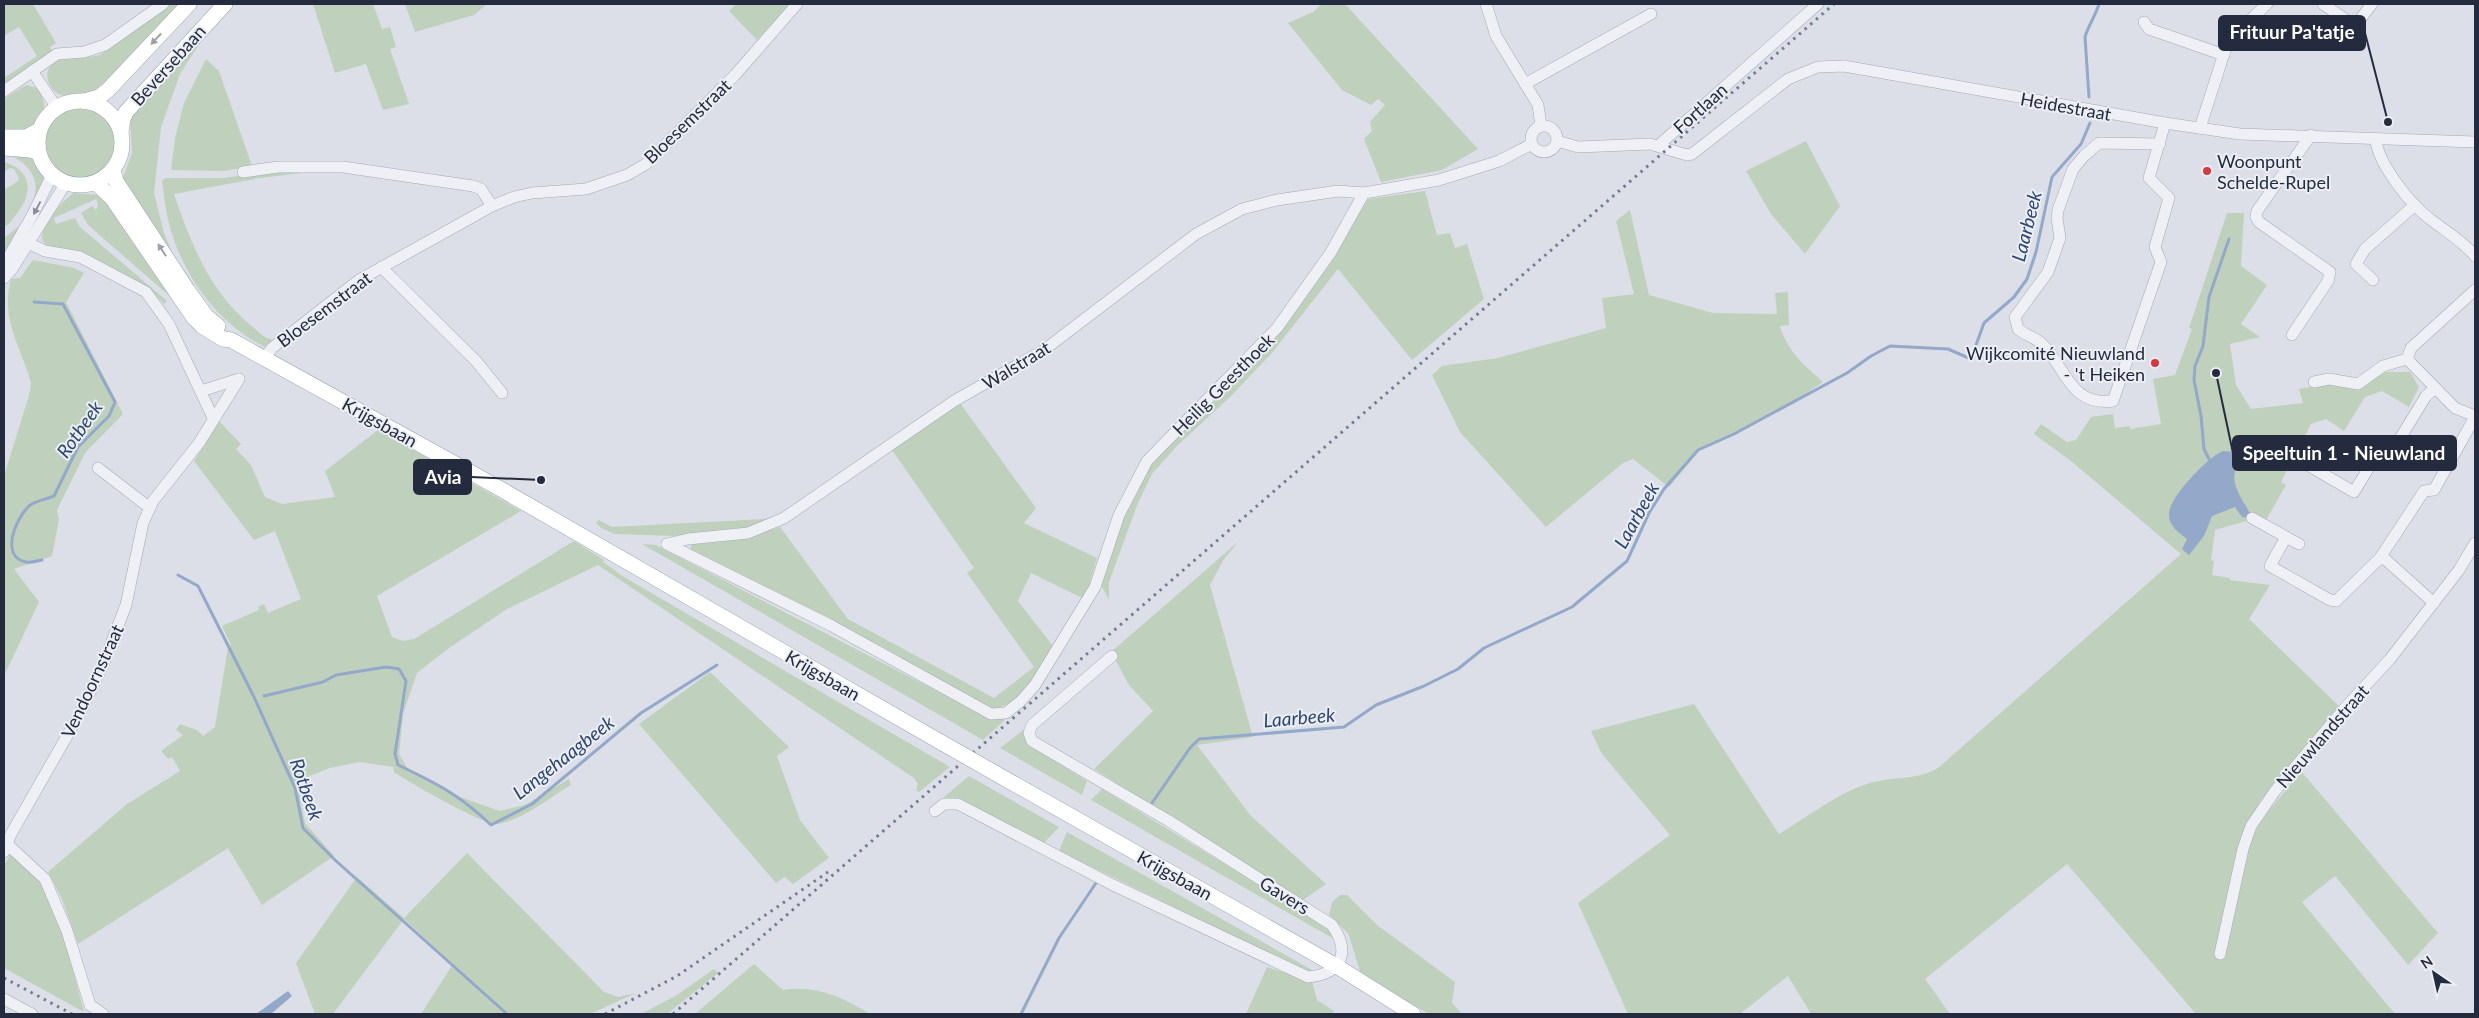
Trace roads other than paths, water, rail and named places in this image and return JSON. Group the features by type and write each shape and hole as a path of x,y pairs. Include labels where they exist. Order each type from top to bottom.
{"main road":[{"name":"Beversebaan","path":"84,101 99,97 108,90 189,4"},
{"name":"Beversebaan","path":"121,132 126,112 225,4"},
{"path":"84,101 108,110 116,120 121,132 123,145 120,159 113,170 96,183 86,185 66,183 52,175 44,165 39,153 40,130 46,118 57,108 70,102 84,101"},
{"path":"4,137 26,137 40,130"},
{"path":"4,148 30,150 39,153"},
{"name":"Krijgsbaan","path":"113,170 116,181 188,291 206,316 231,340 497,487 944,744 1338,966 1413,1014"},
{"name":"Krijgsbaan","path":"96,183 112,198 194,318 202,326 223,339 231,340"}],"street":[{"path":"4,91 57,54 84,52 105,45 163,4"},
{"name":"Bloesemstraat","path":"265,358 272,348 338,295 381,268 492,206 514,197 532,193 586,189 627,175 646,164 735,75 797,4"},
{"path":"1486,4 1496,36 1538,105 1541,126"},
{"name":"Fortlaan","path":"1558,140 1578,147 1659,145 1818,4"},
{"path":"2200,128 2228,41 2267,4"},
{"path":"2323,4 2355,26 2372,4"},
{"path":"1525,84 1651,14"},
{"path":"2144,22 2149,29 2224,55"},
{"name":"Heidestraat","path":"1659,145 1687,156 1692,154 1773,88 1804,71 1818,67 1844,66 2165,123 2240,134 2475,142"},
{"path":"32,71 57,108"},
{"path":"2160,144 2099,143 2073,169 2058,210 2057,218 2060,238 2048,272 2042,282 2028,296 2014,320 2018,329 2035,338 2044,346 2071,387 2098,403 2112,401 2161,262 2155,247 2169,198 2149,178 2160,144 2165,123"},
{"path":"1541,126 1551,128 1557,135 1558,140 1554,148 1548,152 1540,152 1532,144 1532,135 1541,126"},
{"path":"2292,335 2328,281 2330,272 2259,222 2256,217 2258,210 2311,135"},
{"path":"2376,139 2376,150 2415,205 2428,218 2469,248 2475,256"},
{"path":"1364,193 1439,180 1465,173 1499,161 1532,144"},
{"path":"243,172 278,167 343,167 473,186 480,189 492,206"},
{"path":"4,278 12,269 52,175"},
{"path":"4,265 66,183"},
{"name":"Walstraat","path":"991,714 832,626 667,544 688,539 748,533 784,518 954,401 1044,350 1196,234 1218,221 1242,209 1277,200 1338,191 1364,193"},
{"name":"Heilig Geesthoek","path":"991,714 1006,713 1021,701 1035,685 1095,587 1119,515 1147,461 1277,328 1331,252 1364,193"},
{"path":"2372,280 2356,264 2365,249 2415,205"},
{"path":"23,241 45,251 80,257 146,292 160,310 201,390 213,418"},
{"path":"381,268 476,361 502,393"},
{"path":"2314,382 2329,379 2358,384 2383,366 2406,358 2411,348 2475,290"},
{"path":"2286,537 2270,566 2336,601 2380,558 2424,491 2434,490 2475,417 2455,408 2434,389 2406,358"},
{"name":"Vendoornstraat","path":"103,1014 90,1005 67,931 44,879 6,839 79,715 103,664 126,605 143,523 150,508 199,443 239,379 201,390"},
{"path":"2292,456 2354,492 2376,456 2394,450 2426,396 2434,389"},
{"path":"98,468 150,508"},
{"path":"2252,518 2299,544"},
{"name":"Nieuwlandstraat","path":"2220,954 2243,849 2251,826 2275,791 2344,709 2390,659 2434,603 2475,543"},
{"path":"2380,558 2386,560 2434,603"},
{"name":"Gavers","path":"1112,656 1032,725 1029,733 1032,741 1169,821 1332,925 1340,936 1342,945 1342,957 1338,966"},
{"path":"935,812 944,804 958,804 1050,852 1308,977 1327,973 1338,966"},
{"path":"4,999 32,1014"}],"water":[{"path":"2223,451 2257,454 2262,461 2263,467 2254,468 2251,461 2241,465 2236,471 2234,478 2239,494 2251,515 2249,518 2242,517 2235,507 2212,516 2204,536 2189,555 2182,549 2187,539 2175,529 2169,519 2170,508 2182,489 2199,469"},
{"path":"288,991 292,996 271,1014 256,1014"}],"waterway":[{"name":"Laarbeek","path":"2089,97 2085,37 2099,4"},
{"name":"Laarbeek","path":"1152,803 1190,748 1199,739 1344,727 1376,705 1424,686 1458,669 1484,648 1572,607 1627,561 1649,513 1664,489 1698,450 1734,434 1847,373 1871,356 1890,346 1948,349 1971,359 1984,323 2014,297 2027,279 2036,252 2052,177 2081,144 2090,123"},
{"path":"2209,459 2204,449 2201,416 2194,380 2195,366 2203,346 2209,297 2229,239"},
{"name":"Rotbeek","path":"34,302 63,304 115,402 109,416 78,447 54,496 29,506 15,528 12,546 18,559 26,562 42,560"},
{"name":"Rotbeek","path":"178,575 198,586 254,697 295,788 303,828 335,860 507,1014"},
{"name":"Langehaagbeek","path":"264,696 323,682 336,675 386,667 399,669 406,681 395,754 398,765 447,790 491,825 532,804 641,713 717,665"},
{"name":"Laarbeek","path":"1021,1014 1059,938 1096,883"}],"railway":[{"path":"673,1014 1834,4"},
{"path":"605,1014 677,976 828,872"},
{"path":"4,978 72,1014"}],"place":[{"name":"Frituur Pa'tatje","path":"2388,122"},
{"name":"Woonpunt Schelde-Rupel","path":"2207,171"},
{"name":"Wijkcomité Nieuwland - 't Heiken","path":"2155,363"},
{"name":"Speeltuin 1 - Nieuwland","path":"2216,373"},
{"name":"Avia","path":"541,480"}]}
